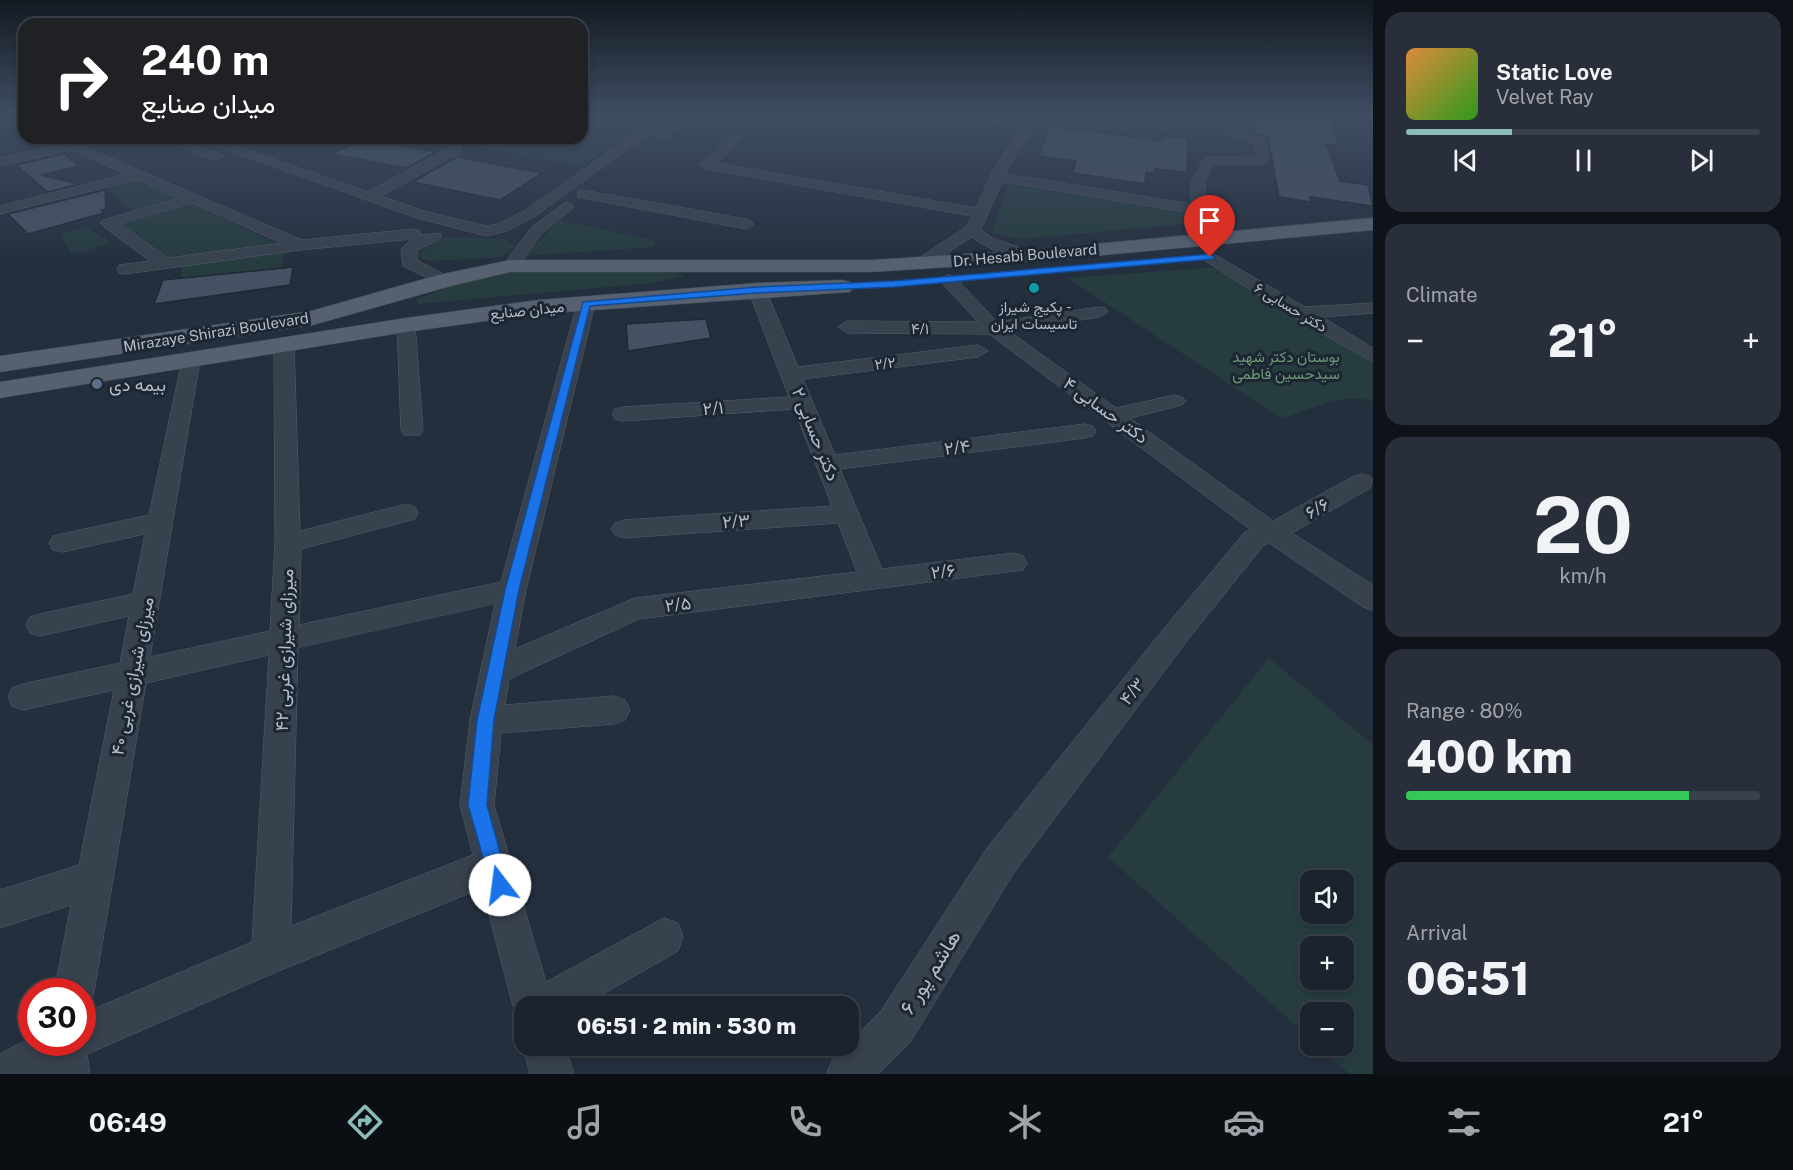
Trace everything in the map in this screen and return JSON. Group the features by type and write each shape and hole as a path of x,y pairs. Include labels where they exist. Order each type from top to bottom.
{"main road":[{"name":"Dr. Hesabi Boulevard","path":"763,290 1029,255 1373,224"},
{"name":"Dr. Hesabi Boulevard","path":"676,264 911,270 948,280 1373,244"},
{"path":"489,314 438,316 418,314 404,307 404,302 410,295 437,283 510,266 676,264 698,270 705,280 699,289 681,298"},
{"path":"763,290 748,284 741,277 749,269 772,265"},
{"name":"Mirazaye Shirazi Boulevard","path":"0,364 313,318 437,283"},
{"name":"میدان صنایع","path":"406,325 586,304 763,290"},
{"name":"Mirazaye Shirazi Boulevard","path":"0,390 406,325"}],"street":[{"path":"114,164 300,245"},
{"path":"238,164 385,218 416,238"},
{"path":"274,164 419,214 486,231 502,228 527,215 599,164"},
{"path":"369,197 429,164"},
{"path":"510,266 537,230 623,164"},
{"path":"708,164 979,213"},
{"path":"911,270 973,230 979,213 1005,164"},
{"path":"1198,238 1198,182 1208,164"},
{"path":"0,210 139,175"},
{"path":"997,177 1198,210"},
{"path":"556,194 569,192 580,196 746,224"},
{"path":"165,264 108,223 193,198"},
{"path":"527,215 523,220 529,224 541,224 551,219"},
{"path":"973,230 987,241 1029,255"},
{"path":"125,269 300,245 416,238 443,233 486,231 510,233 524,238 527,245"},
{"path":"416,238 409,249 409,262 437,283"},
{"name":"۶ دکتر حسابی","path":"1210,257 1373,356"},
{"name":"دکتر حسابی ۴","path":"948,280 993,328 1272,533 1373,599"},
{"name":"دکتر حسابی ۲","path":"763,290 792,374 873,579"},
{"path":"530,996 477,805 486,720 512,590 586,304"},
{"path":"1299,313 1373,308"},
{"name":"۴/۱","path":"847,327 993,328 1099,312"},
{"path":"406,325 412,430"},
{"name":"میرزای شیرازی غربی ۴۲","path":"271,954 288,543 284,345"},
{"name":"۲/۲","path":"792,374 978,351"},
{"name":"میرزای شیرازی غربی ۴۰","path":"76,978 190,360"},
{"path":"1113,415 1175,401"},
{"name":"۲/۱","path":"623,414 803,402"},
{"name":"۲/۴","path":"828,463 1085,431"},
{"name":"۶/۶","path":"1272,533 1362,482"},
{"path":"288,543 406,513"},
{"name":"۲/۳","path":"624,529 849,514"},
{"path":"62,543 160,522"},
{"name":"۴/۳","path":"1000,861 1176,634 1254,539 1272,533"},
{"name":"۲/۶","path":"873,579 1014,563"},
{"name":"۲/۵","path":"496,671 635,609 873,579"},
{"path":"23,697 512,590"},
{"path":"40,625 145,602"},
{"path":"486,720 614,710"},
{"name":"هاشم پور ۶","path":"848,1074 896,1026 1000,861"},
{"path":"96,1035 271,954 494,865"},
{"path":"0,909 94,879"},
{"path":"561,996 664,937"},
{"path":"6,1074 50,1056"},
{"path":"547,1056 552,1074"}],"green space":[{"path":"136,177 182,199 133,212 104,186"},
{"path":"1009,185 1183,212 1187,224 1020,239 991,233"},
{"path":"188,202 276,243 171,259 118,222"},
{"path":"558,220 656,241 653,247 526,256"},
{"path":"85,227 110,242 81,253 71,252 60,234"},
{"path":"443,237 505,239 516,246 502,257 429,261 422,259 418,254"},
{"path":"284,250 282,268 180,278 183,264"},
{"name":"بوستان دکتر شهید سیدحسین فاطمی","path":"1219,267 1373,361 1373,402 1352,398 1340,400 1282,419 1068,278"},
{"path":"672,270 684,276 653,283 418,304 417,299 459,283 505,271"},
{"path":"1269,658 1373,745 1373,1074 1350,1074 1329,1056 1354,1056 1354,1002 1300,1002 1300,1029 1108,857"}],"building":[{"path":"77,164 79,166 41,175 79,184 48,192 16,165"},
{"path":"385,164 413,164 406,168"},
{"path":"444,164 495,164 542,173 500,200 413,182"},
{"path":"1075,164 1187,164 1187,173 1155,168 1154,173 1146,172 1145,184 1073,173"},
{"path":"1273,164 1334,164 1340,181 1368,185 1373,206 1310,197 1311,202 1279,197"},
{"path":"105,190 106,209 101,210 104,213 28,234 8,214"},
{"path":"293,267 290,285 154,304 163,280"},
{"path":"706,319 711,338 628,351 626,324"}],"place":[{"name":"پکیج شیراز - تاسیسات ایران","path":"1034,288"},
{"name":"بیمه دی","path":"97,384"}],"route":[{"path":"500,885 477,805 486,720 512,590 586,304 757,290 978,278 1210,257"}]}
